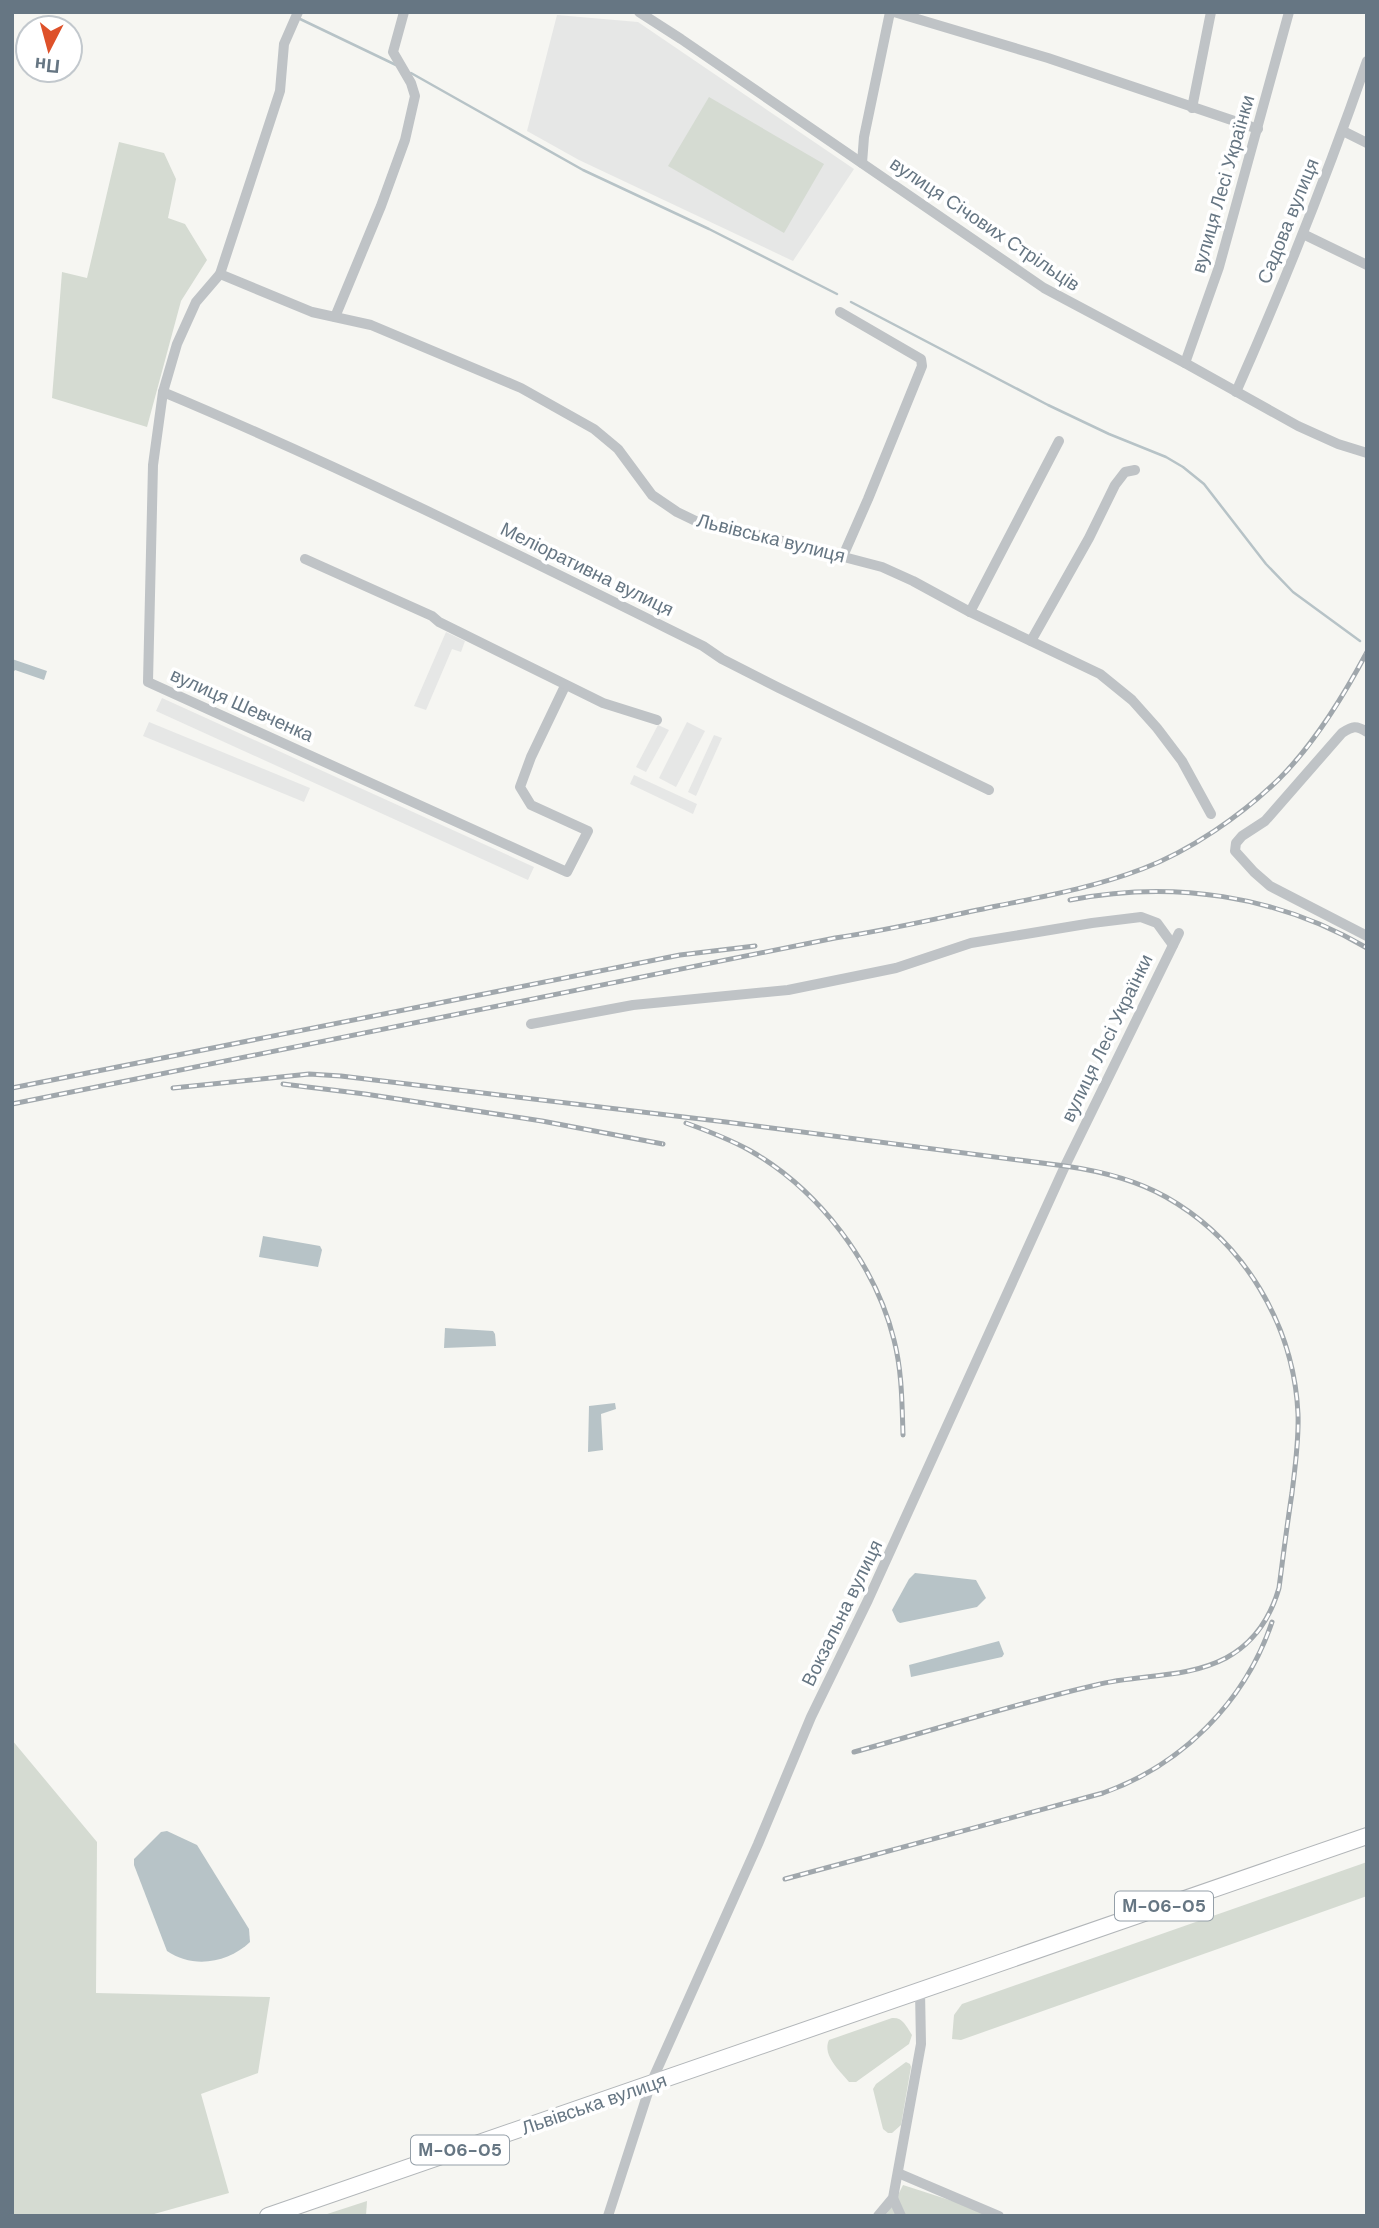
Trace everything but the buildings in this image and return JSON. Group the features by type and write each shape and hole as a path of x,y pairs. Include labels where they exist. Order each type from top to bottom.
{"highway":[{"name":"Львівська вулиця","path":"268,2216 1367,1836"}],"street":[{"name":"вулиця Шевченка","path":"298,12 284,44 280,91 220,274 196,302 177,344 163,392 153,465 148,682 567,872 588,831 531,806 520,787 531,757 565,686"},
{"path":"335,317 382,206 405,141 415,96 411,83 393,51 404,12"},
{"name":"вулиця Січових Стрільців","path":"639,12 681,38 1044,288 1311,433 1367,453"},
{"path":"862,163 863,137 892,12 1048,58 1258,129"},
{"path":"1192,108 1211,12"},
{"name":"вулиця Лесі Українки","path":"1185,363 1219,267 1289,12"},
{"name":"Садова вулиця","path":"1236,392 1303,234 1367,61"},
{"path":"1343,131 1367,143"},
{"path":"1303,234 1367,265"},
{"name":"Львівська вулиця","path":"220,274 312,312 371,325 521,388 594,429 618,449 652,495 677,512 706,526 752,533 882,567 1100,674 1132,699 1182,761 1211,814"},
{"path":"840,312 921,359 922,366 843,556"},
{"name":"Меліоративна вулиця","path":"163,392 263,433 402,498 703,646 722,659 791,694 989,790"},
{"path":"970,612 1059,441"},
{"path":"1031,641 1089,538 1115,485 1125,472 1135,470"},
{"path":"305,559 432,616 565,686 603,703 657,720"},
{"path":"1367,732 1358,726 1352,726 1342,733 1265,821 1236,843 1236,851 1270,886 1367,936"},
{"path":"531,1024 633,1005 788,990 896,968 971,943 1092,923 1142,917 1157,923 1172,946"},
{"name":"вулиця Лесі Українки","path":"1068,1159 1179,933"},
{"name":"Вокзальна вулиця","path":"608,2216 651,2083 811,1717 874,1588 1068,1159"},
{"path":"878,2216 893,2198 898,2173 922,2044 920,1991"},
{"path":"898,2173 999,2216"},
{"path":"893,2198 901,2216"}],"shaded area":[{"path":"557,15 638,22 854,169 793,261 579,160 527,131"},
{"path":"709,97 824,164 784,233 668,166"},
{"path":"119,142 164,153 176,179 168,218 185,224 207,260 181,301 147,427 52,398 62,272 87,278"},
{"path":"446,632 465,641 461,652 452,649 426,710 414,706"},
{"path":"12,659 47,671 44,680 15,670 12,674"},
{"path":"162,698 534,867 528,880 156,711"},
{"path":"149,722 310,788 304,802 143,736"},
{"path":"687,722 705,731 676,787 659,778"},
{"path":"658,725 669,730 646,772 636,767"},
{"path":"714,735 722,738 696,796 688,792"},
{"path":"634,775 697,804 693,814 630,784"},
{"path":"263,1236 320,1246 322,1250 318,1267 259,1257"},
{"path":"445,1328 493,1331 496,1346 444,1348"},
{"path":"615,1403 616,1409 601,1414 603,1450 588,1452 589,1406"},
{"path":"915,1573 976,1580 986,1598 977,1607 900,1623 892,1610"},
{"path":"999,1641 1004,1654 1002,1657 911,1677 909,1665"},
{"path":"12,1740 97,1842 96,1993 270,1997 258,2073 201,2094 229,2193 147,2216 12,2216"},
{"path":"167,1831 197,1845 249,1929 250,1942 231,1955 199,1962 177,1957 167,1951 134,1859 161,1832"},
{"path":"1367,1862 1367,1896 961,2040 952,2039 954,2015 962,2004"},
{"path":"892,2018 899,2019 906,2025 912,2035 909,2044 856,2082 849,2082 830,2057 827,2046 829,2040"},
{"path":"906,2062 911,2067 901,2125 888,2133 883,2129 873,2089"},
{"path":"903,2185 999,2216 885,2216"},
{"path":"367,2201 366,2216 321,2216"}],"waterway":[{"path":"298,18 396,65"},
{"path":"411,73 583,170 709,229 837,294"},
{"path":"851,302 1048,405 1183,467 1204,484 1266,564 1293,592 1360,641"}],"railway":[{"path":"12,1104 916,923 1070,890 1124,875 1197,842 1232,819 1279,779 1316,735 1367,652"},
{"path":"1070,900 1147,892 1185,892 1223,897 1297,915 1367,948"},
{"path":"12,1088 680,955 755,946"},
{"path":"173,1088 309,1074 341,1076 1065,1166 1091,1170 1142,1185 1194,1215 1219,1237 1260,1289 1275,1318 1287,1349 1298,1414 1295,1464 1279,1588 1260,1629 1236,1652 1195,1670 1065,1692 854,1752"},
{"path":"283,1084 542,1121 663,1144"},
{"path":"686,1123 734,1142 774,1166 820,1207 858,1256 873,1283 894,1340 900,1375 903,1435"},
{"path":"785,1879 1103,1793 1132,1781 1159,1766 1207,1727 1245,1679 1272,1622"}]}
